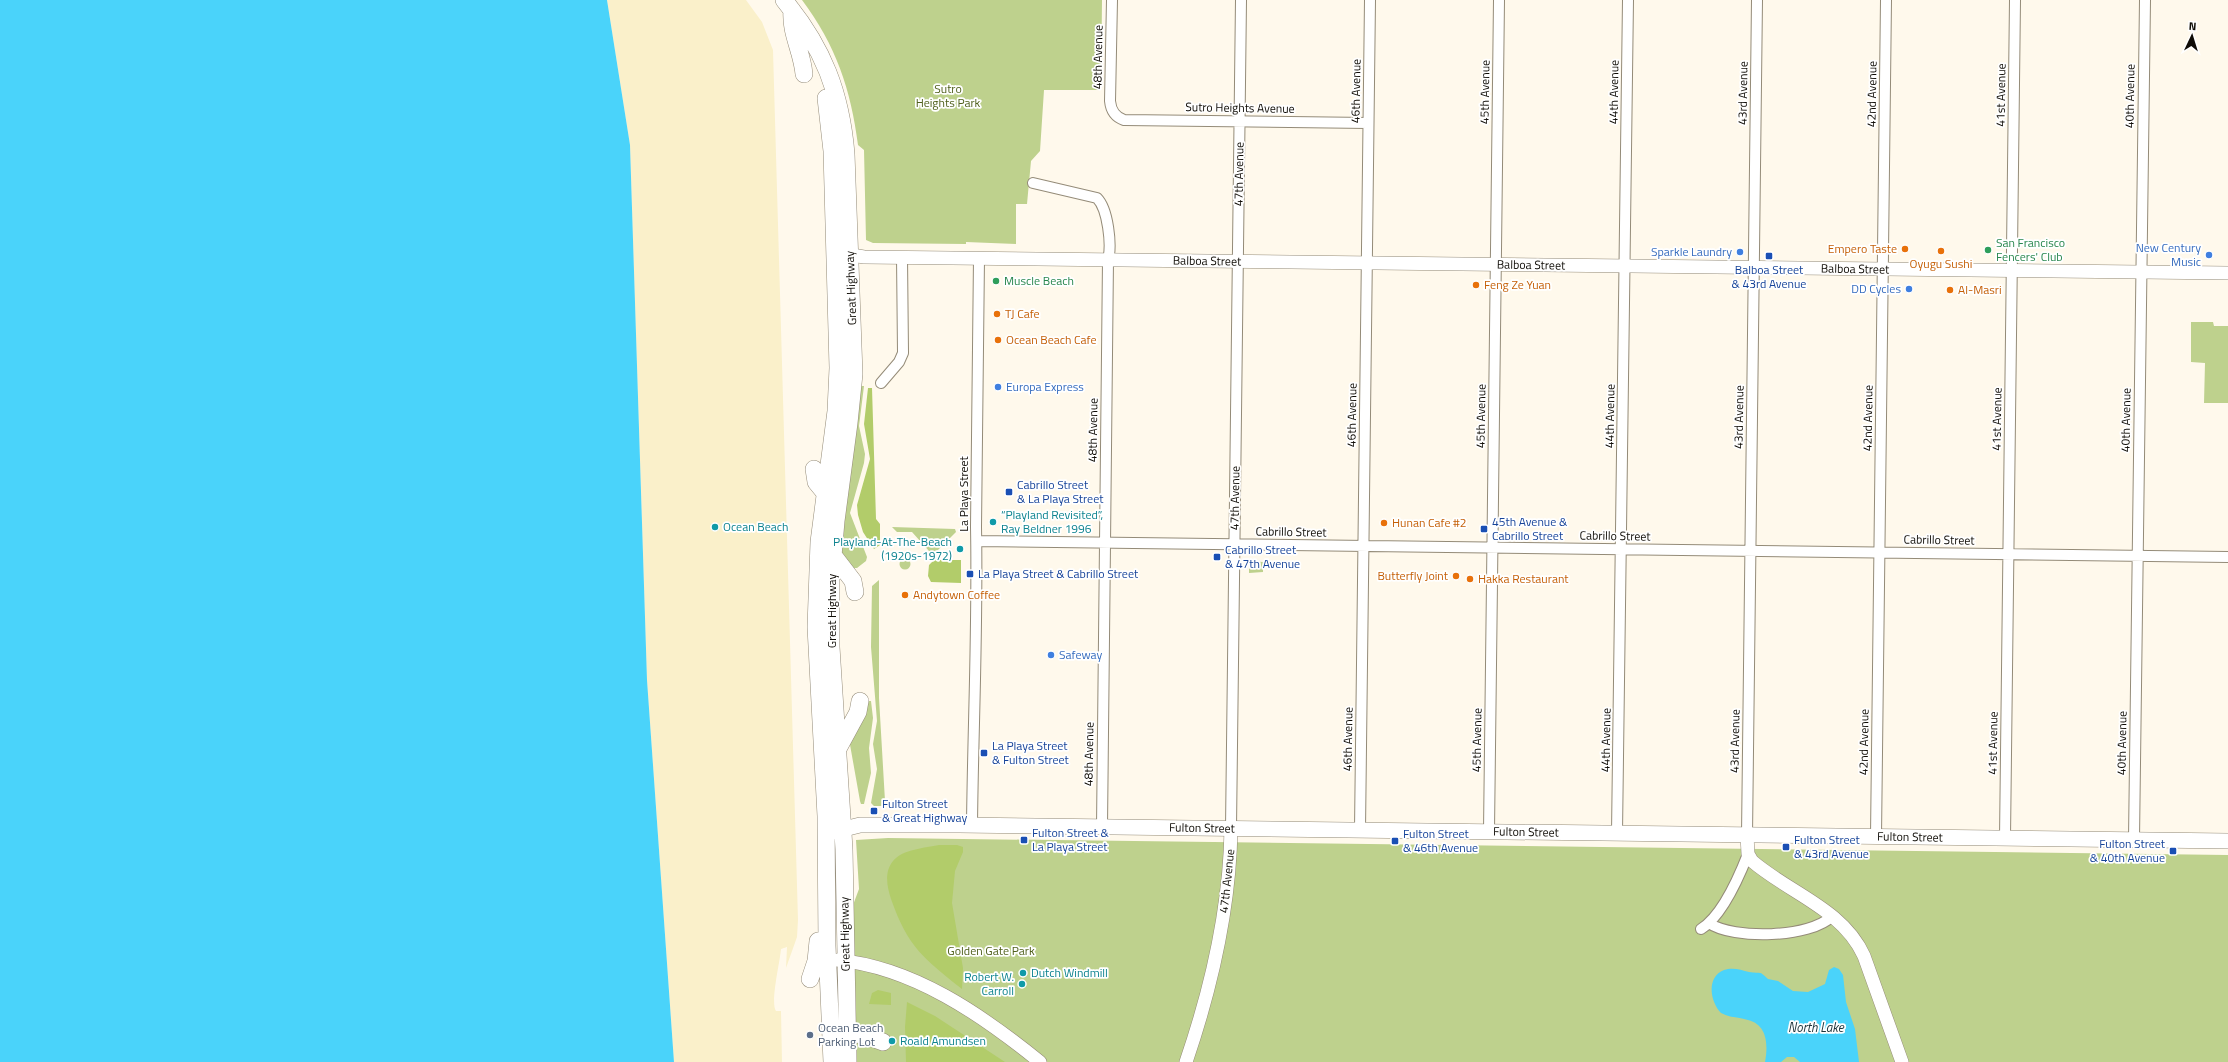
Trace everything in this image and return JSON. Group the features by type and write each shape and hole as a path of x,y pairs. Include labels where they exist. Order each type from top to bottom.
{"main road":[{"name":"Great Highway","path":"788,5 815,47 831,130 853,390 833,555 831,646 839,747 843,828 848,1062"},
{"path":"788,5 791,24 800,53 804,74"},
{"name":"Great Highway","path":"832,1060 826,893 826,833 816,627 817,564 838,379 842,253"},
{"path":"814,469 816,482 825,493"},
{"path":"833,555 853,581 855,592"},
{"path":"839,747 858,712 860,700"},
{"name":"Fulton Street","path":"826,833 860,825 972,825 2228,840"},
{"path":"810,980 816,961 826,893"},
{"path":"832,1060 847,1032 864,1035 883,1042"}],"street":[{"name":"48th Avenue","path":"1112,0 1110,101 1114,114"},
{"name":"47th Avenue","path":"1186,1062 1204,1007 1219,943 1229,873 1231,828 1241,0"},
{"name":"46th Avenue","path":"1360,830 1370,0"},
{"name":"45th Avenue","path":"1489,831 1499,0"},
{"name":"44th Avenue","path":"1618,833 1628,0"},
{"name":"43rd Avenue","path":"1747,835 1757,0"},
{"name":"42nd Avenue","path":"1876,836 1886,0"},
{"name":"41st Avenue","path":"2005,838 2015,0"},
{"name":"40th Avenue","path":"2134,839 2144,0"},
{"name":"Sutro Heights Avenue","path":"1114,114 1124,120 1368,123"},
{"name":"48th Avenue","path":"1033,183 1099,200 1111,236 1108,260 1102,827"},
{"name":"Balboa Street","path":"842,253 864,257 2228,273"},
{"path":"882,383 899,362 903,353 902,257"},
{"name":"La Playa Street","path":"972,825 977,541 979,258"},
{"name":"Cabrillo Street","path":"977,541 2228,557"},
{"path":"1700,929 1709,923 1726,898 1748,854 1747,835"},
{"path":"1748,854 1754,863 1832,916 1852,935 1861,948 1902,1062"},
{"path":"1709,923 1722,929 1778,934 1822,923 1832,916"},
{"path":"828,959 868,965 906,976 987,1024 1040,1062"}],"green space":[{"name":"Sutro Heights Park","path":"802,0 1102,0 1101,90 1044,90 1040,151 1031,161 1027,204 1016,204 1016,244 966,242 966,244 873,243 866,240 864,150 858,145 851,105 833,51 814,17"},
{"path":"2191,322 2213,322 2214,326 2228,326 2228,403 2204,403 2205,363 2191,362"},
{"path":"861,386 864,386 859,426 865,454 864,463 850,513 867,557 866,561 857,568 849,568 840,553"},
{"path":"868,388 872,388 876,519 880,524 880,545 874,549 863,532 857,505 870,459 864,424"},
{"path":"892,527 955,529 956,532 937,551 929,551 912,532 897,532"},
{"path":"905,558 909,560 911,564 909,568 905,570 901,568 899,564 901,560"},
{"path":"934,560 961,560 961,583 931,582 928,576 929,565"},
{"path":"1249,561 1263,562 1263,572 1249,573"},
{"path":"879,580 879,698 885,801 884,806 874,806 871,803 877,769 873,744 877,721 871,647 872,586"},
{"path":"863,701 871,701 873,718 869,748 871,773 864,804 861,804 849,739"},
{"name":"Golden Gate Park","path":"888,838 2228,855 2228,1062 857,1062 853,905 859,889 856,840"},
{"path":"939,845 957,845 963,847 963,852 955,871 952,903 963,968 962,989 937,969 918,950 904,929 897,915 888,890 888,870 890,865 897,857 908,851"},
{"path":"878,990 891,993 891,1005 869,1004 872,993"},
{"path":"907,1002 935,1016 1005,1062 906,1062 905,1027"}],"sand":[{"name":"Ocean Beach","path":"607,0 746,0 762,22 773,50 798,920 797,937 786,968 787,947 781,949 775,991 774,1007 776,1011 781,1011 782,1062 674,1062 647,680 630,145"}],"water":[{"path":"0,0 607,0 630,145 647,680 674,1062 0,1062"},
{"name":"North Lake","path":"1834,967 1839,969 1843,975 1846,1002 1855,1029 1859,1062 1800,1062 1794,1057 1787,1057 1781,1062 1765,1062 1766,1043 1760,1026 1748,1020 1721,1013 1714,1003 1712,996 1712,984 1714,978 1718,973 1727,969 1737,969 1760,973 1768,979 1778,981 1793,991 1808,992 1825,984 1829,970"}],"place":[{"name":"Empero Taste","path":"1905,249"},
{"name":"San Francisco Fencers' Club","path":"1988,250"},
{"name":"Oyugu Sushi","path":"1941,251"},
{"name":"Sparkle Laundry","path":"1740,252"},
{"name":"New Century Music","path":"2209,255"},
{"name":"Balboa Street & 43rd Avenue","path":"1769,256"},
{"name":"Muscle Beach","path":"996,281"},
{"name":"Feng Ze Yuan","path":"1476,285"},
{"name":"DD Cycles","path":"1909,289"},
{"name":"Al-Masri","path":"1950,290"},
{"name":"TJ Cafe","path":"997,314"},
{"name":"Ocean Beach Cafe","path":"998,340"},
{"name":"Europa Express","path":"998,387"},
{"name":"Cabrillo Street & La Playa Street","path":"1009,492"},
{"name":"“Playland Revisited”, Ray Beldner 1996","path":"993,522"},
{"name":"Hunan Cafe #2","path":"1384,523"},
{"name":"Ocean Beach","path":"715,527"},
{"name":"45th Avenue & Cabrillo Street","path":"1484,529"},
{"name":"Playland-At-The-Beach (1920s-1972)","path":"960,549"},
{"name":"Cabrillo Street & 47th Avenue","path":"1217,557"},
{"name":"La Playa Street & Cabrillo Street","path":"970,574"},
{"name":"Butterfly Joint","path":"1456,576"},
{"name":"Hakka Restaurant","path":"1470,579"},
{"name":"Andytown Coffee","path":"905,595"},
{"name":"Safeway","path":"1051,655"},
{"name":"La Playa Street & Fulton Street","path":"984,753"},
{"name":"Fulton Street & Great Highway","path":"874,811"},
{"name":"Fulton Street & La Playa Street","path":"1024,840"},
{"name":"Fulton Street & 46th Avenue","path":"1395,841"},
{"name":"Fulton Street & 43rd Avenue","path":"1786,847"},
{"name":"Fulton Street & 40th Avenue","path":"2173,851"},
{"name":"Dutch Windmill","path":"1023,973"},
{"name":"Robert W. Carroll","path":"1022,984"},
{"name":"Ocean Beach Parking Lot","path":"810,1035"},
{"name":"Roald Amundsen","path":"892,1041"}]}
